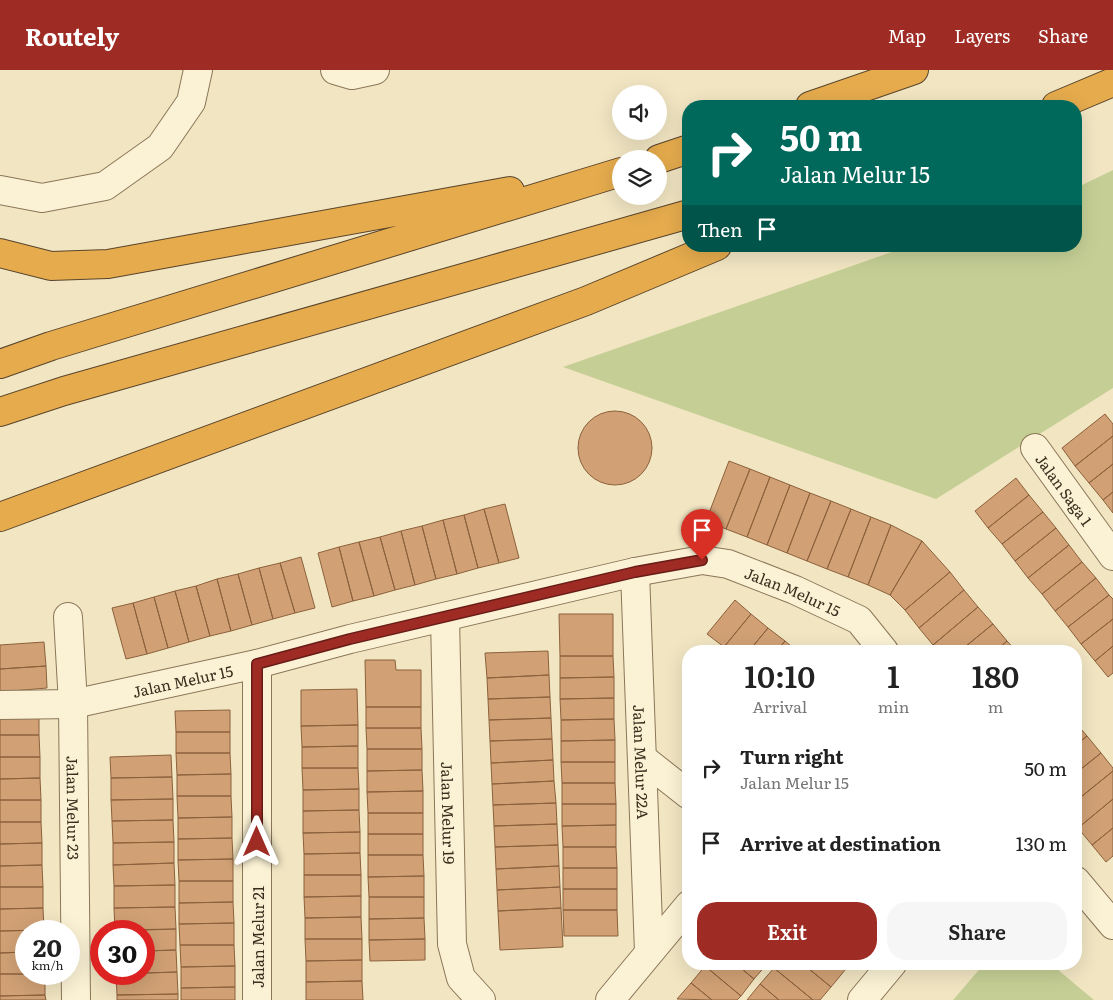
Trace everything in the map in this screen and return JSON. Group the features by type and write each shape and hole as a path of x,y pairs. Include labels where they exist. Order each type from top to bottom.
{"highway":[{"path":"827,100 914,70"},
{"path":"1070,100 1113,82"},
{"path":"667,156 682,151"},
{"path":"0,253 51,266 108,264 612,174"},
{"path":"0,364 60,343 612,175"},
{"path":"0,412 64,391 682,216"},
{"path":"0,517 586,301 703,252"}],"street":[{"path":"0,190 42,198 105,186 160,147 191,102 198,70"},
{"path":"335,70 352,75 375,70"},
{"name":"Jalan Saga 1","path":"1035,448 1113,556"},
{"name":"Jalan Melur 15","path":"0,705 73,704 257,664 350,639 635,572 702,560 728,564 795,590 859,620 879,645"},
{"name":"Jalan Melur 22A","path":"635,572 649,952"},
{"name":"Jalan Melur 23","path":"68,617 73,704 76,1000"},
{"name":"Jalan Melur 19","path":"445,618 452,944 461,978 481,1000"},
{"name":"Jalan Melur 21","path":"257,664 257,1000"},
{"path":"642,758 682,789"},
{"path":"1082,888 1113,924"},
{"path":"610,1000 682,913"},
{"path":"862,1000 887,970"}],"green space":[{"path":"1113,170 1113,388 936,499 563,367 892,252 1082,252 1082,185"},
{"path":"979,970 1058,970 1094,1000 953,1000"}],"building":[{"path":"615,411 636,417 646,427 652,448 646,469 636,479 615,485 594,479 584,469 578,448 584,427 594,417"},
{"path":"1105,414 1113,424 1113,436 1075,466 1062,448"},
{"path":"1113,436 1113,464 1089,483 1075,466"},
{"path":"729,461 750,469 726,529 706,521"},
{"path":"1113,464 1113,492 1103,500 1089,483"},
{"path":"750,469 770,477 747,537 726,529"},
{"path":"770,477 790,485 767,545 747,537"},
{"path":"1016,478 1029,495 988,528 975,511"},
{"path":"790,485 810,493 787,553 767,545"},
{"path":"1113,492 1113,513 1103,500"},
{"path":"810,493 831,501 807,561 787,553"},
{"path":"1029,495 1043,512 1002,544 988,528"},
{"path":"831,501 851,509 827,569 807,561"},
{"path":"505,504 519,558 499,563 484,509"},
{"path":"484,509 499,563 478,568 464,515"},
{"path":"851,509 871,517 848,577 827,569"},
{"path":"1043,512 1056,528 1015,561 1002,544"},
{"path":"464,515 478,568 457,574 443,520"},
{"path":"871,517 891,525 868,585 848,577"},
{"path":"443,520 457,574 436,579 422,526"},
{"path":"891,525 922,541 890,595 868,585"},
{"path":"422,526 436,579 415,585 401,531"},
{"path":"1056,528 1069,545 1028,578 1015,561"},
{"path":"401,531 415,585 395,590 380,537"},
{"path":"380,537 395,590 374,596 359,542"},
{"path":"922,541 950,572 905,610 890,595"},
{"path":"359,542 374,596 353,601 339,547"},
{"path":"1069,545 1082,562 1042,594 1028,578"},
{"path":"339,547 353,601 332,607 318,553"},
{"path":"301,557 315,608 295,613 280,563"},
{"path":"1082,562 1096,578 1055,611 1042,594"},
{"path":"280,563 295,613 273,619 259,568"},
{"path":"259,568 273,619 252,625 238,574"},
{"path":"950,572 964,590 919,628 905,610"},
{"path":"238,574 252,625 231,631 217,579"},
{"path":"1096,578 1109,595 1068,627 1055,611"},
{"path":"217,579 231,631 210,636 196,586"},
{"path":"196,586 210,636 189,642 175,591"},
{"path":"964,590 978,607 933,645 919,628"},
{"path":"175,591 189,642 168,648 154,597"},
{"path":"1109,595 1113,599 1113,619 1081,644 1068,627"},
{"path":"154,597 168,648 147,654 133,603"},
{"path":"735,600 751,614 726,645 721,645 707,634"},
{"path":"133,603 147,654 126,659 112,608"},
{"path":"978,607 993,624 967,645 933,645"},
{"path":"559,614 613,614 613,656 560,656"},
{"path":"751,614 768,628 754,645 726,645"},
{"path":"1113,619 1113,646 1095,661 1081,644"},
{"path":"993,624 1007,641 1003,645 967,645"},
{"path":"768,628 785,641 782,645 754,645"},
{"path":"785,641 790,645 782,645"},
{"path":"1007,641 1011,645 1003,645"},
{"path":"44,642 46,666 0,669 0,645"},
{"path":"1113,646 1113,673 1108,677 1095,661"},
{"path":"548,651 549,675 487,678 485,653"},
{"path":"560,656 613,656 614,677 560,678"},
{"path":"365,660 395,660 396,670 421,670 421,707 366,707"},
{"path":"46,666 47,688 0,692 0,669"},
{"path":"549,675 550,697 488,699 487,678"},
{"path":"614,677 614,698 560,699 560,678"},
{"path":"357,689 358,725 301,726 301,690"},
{"path":"550,697 551,718 489,720 488,699"},
{"path":"614,698 614,719 561,720 560,699"},
{"path":"366,707 421,707 421,728 366,728"},
{"path":"230,710 230,732 176,732 175,711"},
{"path":"39,713 39,735 0,735 0,714"},
{"path":"551,718 552,739 490,741 489,720"},
{"path":"614,719 615,740 561,741 561,720"},
{"path":"358,725 358,746 302,747 301,726"},
{"path":"366,728 421,728 422,749 367,749"},
{"path":"1082,730 1087,736 1082,740"},
{"path":"176,732 230,732 230,753 176,753"},
{"path":"0,735 39,735 40,757 0,757"},
{"path":"1087,736 1101,753 1082,768 1082,740"},
{"path":"552,739 553,760 491,763 490,741"},
{"path":"615,740 615,762 561,762 561,741"},
{"path":"358,746 358,768 302,768 302,747"},
{"path":"367,749 422,749 422,770 367,771"},
{"path":"176,753 230,753 231,774 177,775"},
{"path":"1101,753 1113,768 1113,771 1082,796 1082,768"},
{"path":"171,755 172,777 111,778 110,757"},
{"path":"0,757 40,757 40,778 0,779"},
{"path":"553,760 554,781 492,784 491,763"},
{"path":"561,762 615,762 615,783 562,783"},
{"path":"302,768 358,768 359,789 303,790"},
{"path":"422,770 423,791 367,792 367,771"},
{"path":"1113,771 1113,799 1082,825 1082,796"},
{"path":"231,774 231,796 177,796 177,775"},
{"path":"172,777 173,799 111,800 111,778"},
{"path":"40,778 41,800 0,800 0,779"},
{"path":"554,781 556,803 493,805 492,784"},
{"path":"562,783 615,783 616,804 562,804"},
{"path":"359,789 359,810 303,811 303,790"},
{"path":"423,791 423,813 368,813 367,792"},
{"path":"177,796 231,796 232,817 178,818"},
{"path":"173,799 173,820 112,821 111,800"},
{"path":"1113,799 1113,828 1092,845 1082,833 1082,825"},
{"path":"0,800 41,800 41,822 0,822"},
{"path":"556,803 557,824 494,826 493,805"},
{"path":"562,804 616,804 616,825 562,826"},
{"path":"359,810 360,832 303,833 303,811"},
{"path":"368,813 423,813 423,834 368,834"},
{"path":"232,817 232,838 178,839 178,818"},
{"path":"173,820 174,842 113,843 112,821"},
{"path":"0,822 41,822 42,843 0,844"},
{"path":"557,824 558,845 495,847 494,826"},
{"path":"616,825 616,847 563,847 562,826"},
{"path":"1113,828 1113,856 1106,862 1092,845"},
{"path":"360,832 360,853 304,854 303,833"},
{"path":"368,834 423,834 423,855 368,855"},
{"path":"232,838 233,859 178,860 178,839"},
{"path":"174,842 174,863 113,865 113,843"},
{"path":"42,843 42,865 0,866 0,844"},
{"path":"558,845 559,866 496,869 495,847"},
{"path":"563,847 616,847 617,868 563,868"},
{"path":"360,853 361,875 304,875 304,854"},
{"path":"368,855 423,855 424,876 368,877"},
{"path":"233,859 233,881 179,881 178,860"},
{"path":"174,863 175,885 114,886 113,865"},
{"path":"42,865 43,887 0,887 0,866"},
{"path":"559,866 560,887 497,890 496,869"},
{"path":"563,868 617,868 617,889 563,889"},
{"path":"304,875 361,875 361,896 304,897"},
{"path":"424,876 424,897 369,897 368,877"},
{"path":"179,881 233,881 233,902 179,903"},
{"path":"175,885 175,907 114,908 114,886"},
{"path":"0,887 43,887 43,908 0,909"},
{"path":"560,887 561,908 498,911 497,890"},
{"path":"563,889 617,889 617,910 563,910"},
{"path":"361,896 361,917 305,918 304,897"},
{"path":"369,897 424,897 424,918 369,919"},
{"path":"233,902 234,923 179,924 179,903"},
{"path":"175,907 176,929 155,929 155,920 115,920 114,908"},
{"path":"43,908 44,920 15,920 15,931 0,931 0,909"},
{"path":"561,908 563,947 500,950 498,911"},
{"path":"563,910 617,910 618,936 564,936"},
{"path":"361,917 362,939 305,939 305,918"},
{"path":"424,918 425,939 369,940 369,919"},
{"path":"234,923 234,945 180,945 179,924"},
{"path":"176,929 176,950 155,951 155,930"},
{"path":"0,931 15,931 15,952 0,953"},
{"path":"305,939 362,939 362,960 306,961"},
{"path":"425,939 425,960 370,961 369,940"},
{"path":"180,945 234,945 235,966 181,967"},
{"path":"176,950 177,972 155,973 155,951"},
{"path":"15,952 15,974 0,974 0,953"},
{"path":"362,960 362,981 306,982 306,961"},
{"path":"235,966 235,987 181,988 181,967"},
{"path":"702,970 710,970 741,996 737,1000 712,1000 691,983"},
{"path":"710,970 743,970 754,979 741,996"},
{"path":"743,970 762,970 754,979"},
{"path":"772,970 776,970 813,1000 779,1000 760,984"},
{"path":"776,970 810,970 831,987 820,1000 813,1000"},
{"path":"810,970 845,970 831,987"},
{"path":"177,972 178,994 117,995 117,985 155,985 155,973"},
{"path":"0,974 15,974 15,985 45,985 45,995 0,996"},
{"path":"362,981 363,1000 306,1000 306,982"},
{"path":"691,983 712,1000 677,999"},
{"path":"760,984 779,1000 747,1000"},
{"path":"235,987 235,1000 181,1000 181,988"},
{"path":"178,994 178,1000 117,1000 117,995"},
{"path":"45,995 46,1000 0,1000 0,996"}],"route":[{"path":"257,842 257,664 350,639 635,572 702,560"}]}
